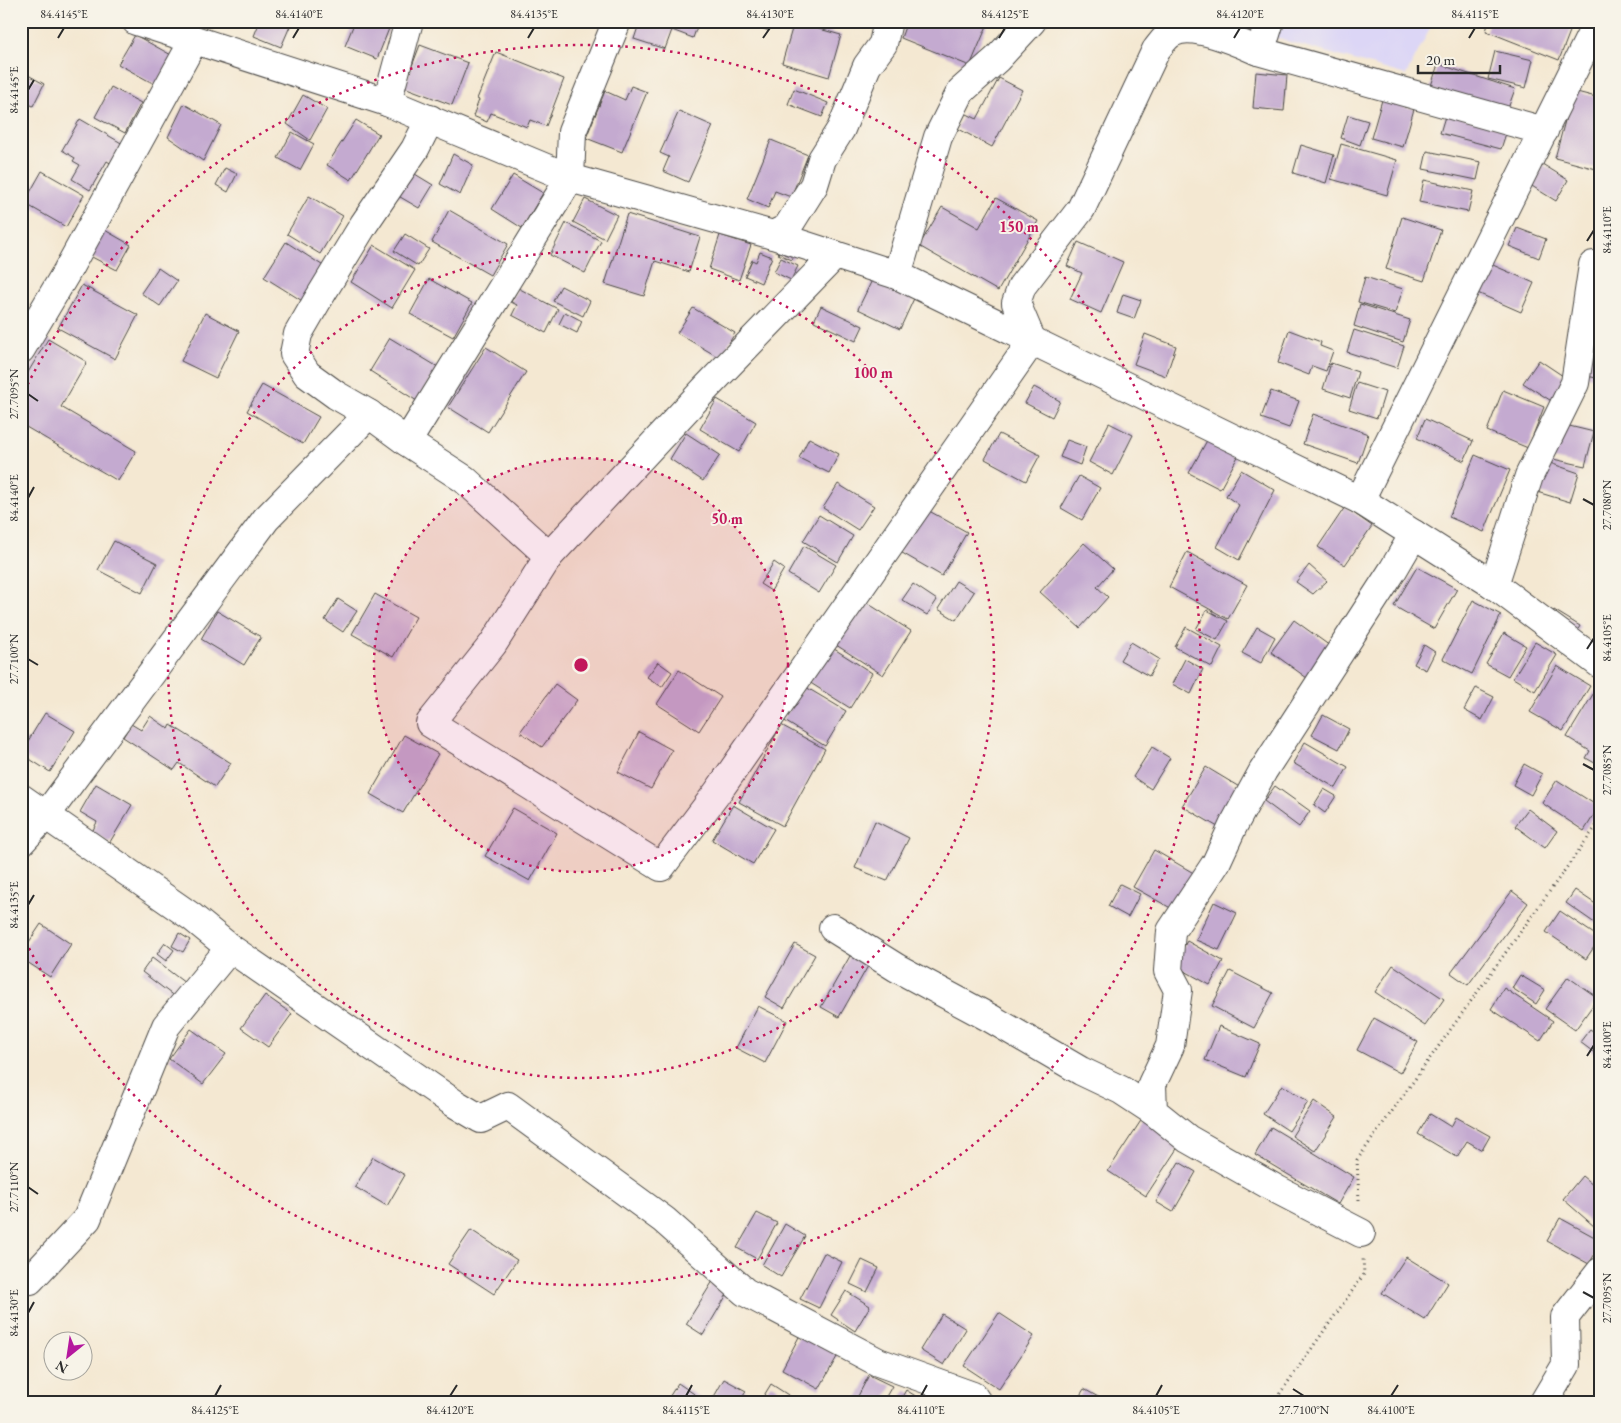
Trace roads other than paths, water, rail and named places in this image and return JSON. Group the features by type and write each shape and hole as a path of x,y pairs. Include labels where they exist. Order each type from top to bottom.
{"street":[{"path":"136,21 387,102 570,178 773,235 897,275 1360,500 1494,585 1600,664"},
{"path":"387,102 408,21"},
{"path":"407,442 570,178 572,132 618,21"},
{"path":"773,235 787,228 814,185 822,159 841,129 867,66 882,44 888,21"},
{"path":"897,275 938,137 961,90 997,59 1032,21"},
{"path":"1258,51 1270,21"},
{"path":"1360,500 1598,21"},
{"path":"1032,341 1016,303 1022,286 1081,209 1156,50 1171,33 1185,29 1217,34 1258,51 1544,131"},
{"path":"21,349 66,273 194,40"},
{"path":"430,119 415,149 364,224 298,334 294,354 307,374 336,395 370,414 407,442 464,479 549,556"},
{"path":"835,255 706,388 549,556 492,644 430,723 661,867 717,793 1032,341"},
{"path":"1494,585 1529,476 1576,383 1593,265"},
{"path":"21,842 47,814 266,518 370,414"},
{"path":"1153,1111 1152,1084 1170,1046 1178,990 1168,971 1171,931 1216,863 1232,826 1263,770 1388,578 1414,534"},
{"path":"21,798 47,814 192,917 230,948 454,1103 480,1119 508,1106 664,1220 745,1292 878,1362 973,1396 977,1402"},
{"path":"833,928 897,968 990,1018 1081,1071 1121,1090 1153,1111 1188,1139 1278,1190 1361,1232"},
{"path":"21,1277 30,1280 87,1219 166,1026 230,948"},
{"path":"1544,1402 1566,1365 1565,1317 1600,1272"}]}
